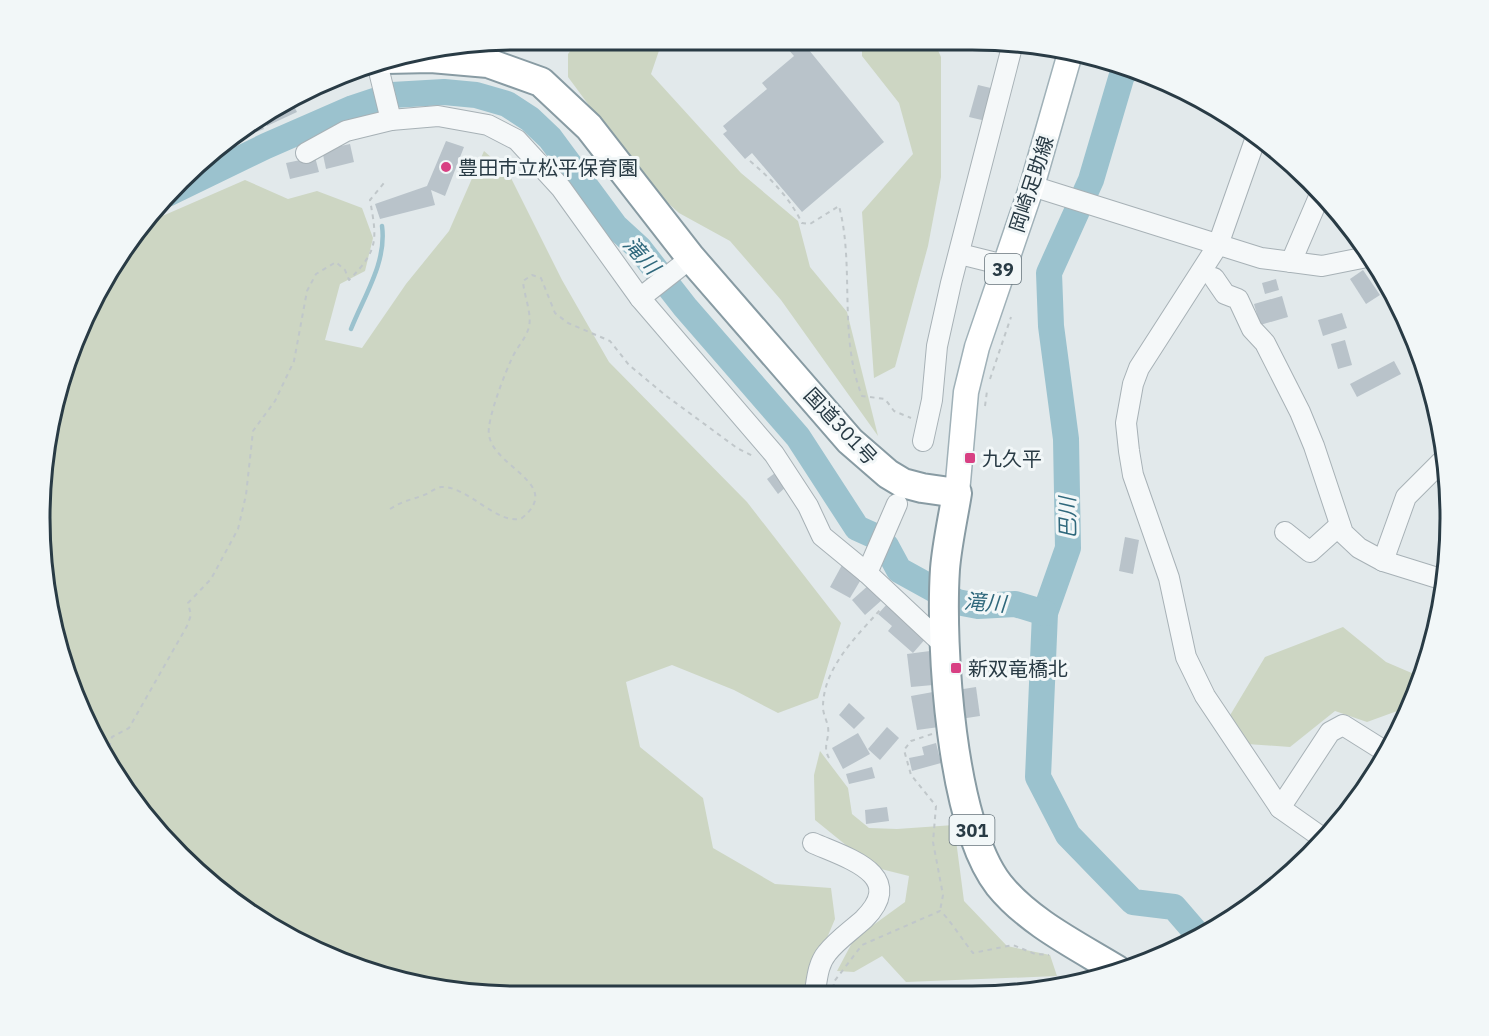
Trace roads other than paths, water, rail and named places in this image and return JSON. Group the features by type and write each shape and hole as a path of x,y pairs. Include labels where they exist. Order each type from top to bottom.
{"highway":[{"name":"国道301号","path":"432,58 488,63 541,82 589,127 691,258 823,407 849,441 903,483 957,493"},
{"name":"301","path":"957,493 945,568 948,695 958,765 975,840 997,882 1023,910 1109,966"}],"main road":[{"name":"岡崎足助線","path":"957,493 966,393 977,347 1004,265 1042,190 1069,60"}],"street":[{"path":"923,441 932,400 938,346 1011,52"},
{"path":"382,70 391,120"},
{"path":"306,153 346,131 391,120 438,116 488,125 517,140 561,188 640,298 774,454 808,506 822,536 870,567 892,596 945,635"},
{"path":"1254,145 1209,243 1139,369 1126,423 1133,475 1169,578 1186,657 1205,696 1280,808 1317,834"},
{"path":"1042,190 1261,258 1322,267 1361,258"},
{"path":"1291,262 1317,202"},
{"path":"960,254 1004,265"},
{"path":"640,298 691,258"},
{"path":"1214,278 1226,294 1239,299 1252,329 1265,343 1284,380 1314,446 1343,533 1359,548 1383,561 1435,577"},
{"path":"1383,561 1406,497 1436,467"},
{"path":"870,567 897,504"},
{"path":"1285,531 1310,552 1340,525"},
{"path":"1280,808 1330,732 1343,725 1379,748"},
{"path":"813,843 851,860 874,875 880,891 879,900 866,917 827,953 820,967 816,986"}],"waterway":[{"name":"巴川","path":"1123,74 1091,180 1049,273 1051,326 1066,439 1068,548 1045,613 1038,777 1068,835 1133,902 1174,907 1194,930"},
{"name":"滝川","path":"193,182 353,108 392,95 444,92 476,95 507,104 530,119 550,138 615,226 639,248 685,307 798,437 857,528 877,537 886,546 899,570 957,602 978,606 1015,604 1045,613"},
{"path":"351,329 378,266 383,239 382,226"}],"place":[{"name":"豊田市立松平保育園","path":"446,167"},
{"name":"九久平","path":"970,458"},
{"name":"新双竜橋北","path":"956,668"}]}
